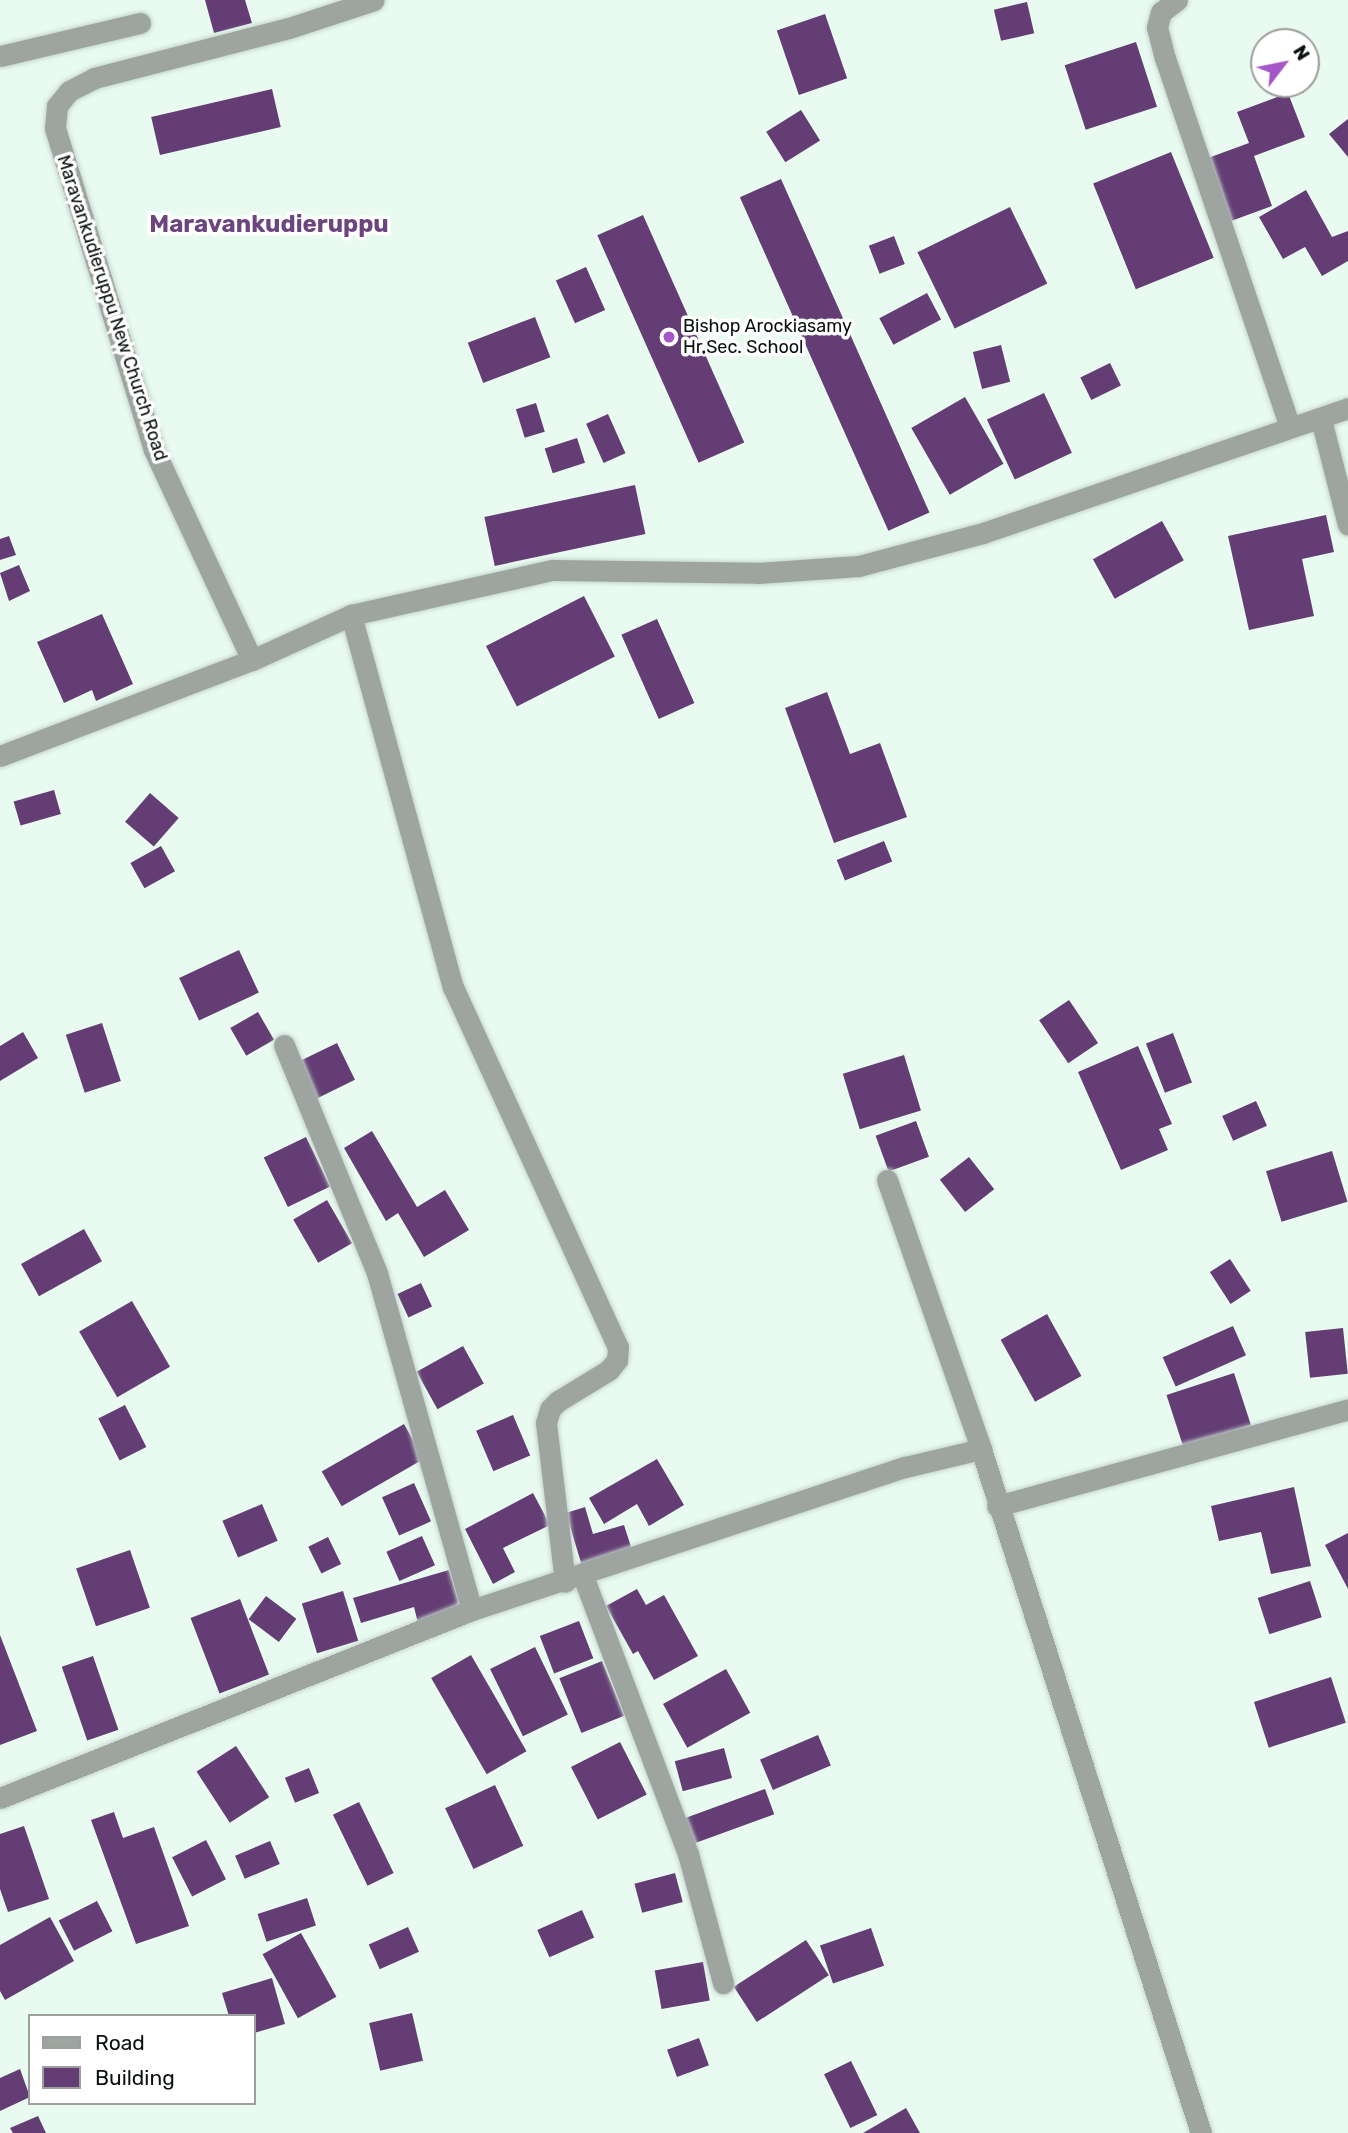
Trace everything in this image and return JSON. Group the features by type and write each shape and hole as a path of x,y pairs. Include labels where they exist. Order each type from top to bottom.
{"street":[{"name":"Maravankudieruppu New Church Road","path":"252,660 154,450 55,128 57,106 69,91 94,78 289,28 374,0"},
{"path":"1177,0 1161,12 1157,27 1165,58 1290,427"},
{"path":"0,56 140,23"},
{"path":"0,756 252,660 351,615 553,570 758,573 859,565 983,533 1348,408"},
{"path":"1321,419 1348,526"},
{"path":"351,615 453,987 618,1347 617,1360 609,1370 558,1401 550,1409 546,1423 574,1579 688,1854 723,1983"},
{"path":"284,1045 377,1273 472,1610"},
{"path":"887,1180 981,1449 997,1506 1201,2133"},
{"path":"997,1506 1348,1409"},
{"path":"0,1798 472,1610 574,1579 905,1467 981,1449"}],"building":[{"path":"205,0 245,0 252,23 214,33"},
{"path":"1027,2 1034,33 1001,41 994,10"},
{"path":"825,14 847,78 799,95 777,31"},
{"path":"1136,42 1157,107 1086,130 1065,65"},
{"path":"272,89 281,127 160,155 151,117"},
{"path":"1275,98 1290,98 1305,137 1254,156 1272,206 1231,221 1208,158 1249,143 1237,112"},
{"path":"801,110 820,141 785,162 766,132"},
{"path":"1348,119 1348,157 1329,134"},
{"path":"1171,152 1214,258 1136,289 1093,183"},
{"path":"781,179 929,512 888,531 740,197"},
{"path":"1306,190 1332,237 1348,231 1348,261 1322,276 1305,247 1283,259 1259,217"},
{"path":"1010,207 1047,283 955,329 917,252"},
{"name":"Bishop Arockiasamy Hr.Sec. School","path":"643,215 744,442 699,463 597,235"},
{"path":"894,236 905,264 880,274 869,246"},
{"path":"586,267 605,310 575,323 556,280"},
{"path":"927,293 941,319 893,345 879,318"},
{"path":"535,317 550,357 483,383 468,343"},
{"path":"1001,345 1010,382 982,389 973,352"},
{"path":"1110,363 1121,385 1091,400 1080,377"},
{"path":"1044,393 1072,453 1015,479 987,420"},
{"path":"965,397 1004,464 950,495 911,428"},
{"path":"536,403 545,432 525,438 516,409"},
{"path":"608,414 625,453 604,463 586,424"},
{"path":"577,438 585,463 553,473 545,449"},
{"path":"635,485 645,534 495,566 484,517"},
{"path":"1326,515 1334,552 1302,559 1314,616 1249,630 1228,536"},
{"path":"1162,521 1184,560 1115,599 1093,559"},
{"path":"9,536 16,555 0,560 0,539"},
{"path":"19,565 30,591 9,601 0,573"},
{"path":"584,596 615,657 517,707 486,646"},
{"path":"102,614 133,684 96,701 92,690 64,703 37,642"},
{"path":"657,619 694,703 659,719 621,635"},
{"path":"827,692 850,754 880,743 907,817 834,843 785,708"},
{"path":"54,790 61,814 21,826 14,802"},
{"path":"150,793 179,818 154,847 125,822"},
{"path":"884,841 892,861 845,881 837,860"},
{"path":"161,846 175,871 144,888 130,863"},
{"path":"239,950 259,993 199,1020 179,978"},
{"path":"1069,1000 1098,1043 1068,1063 1039,1020"},
{"path":"258,1012 274,1040 246,1056 230,1028"},
{"path":"102,1023 121,1081 85,1093 66,1035"},
{"path":"23,1032 38,1058 0,1081 0,1046"},
{"path":"1173,1033 1192,1082 1165,1093 1146,1043"},
{"path":"337,1043 355,1080 316,1099 298,1062"},
{"path":"1138,1046 1172,1124 1159,1129 1168,1150 1121,1170 1078,1072"},
{"path":"904,1055 921,1110 860,1129 843,1074"},
{"path":"1256,1101 1267,1126 1233,1141 1222,1116"},
{"path":"916,1121 929,1157 889,1171 876,1136"},
{"path":"372,1131 417,1207 445,1190 469,1230 424,1257 398,1213 386,1221 344,1148"},
{"path":"306,1137 330,1186 288,1207 264,1158"},
{"path":"1332,1151 1347,1202 1282,1222 1266,1171"},
{"path":"969,1157 994,1189 965,1212 940,1180"},
{"path":"327,1200 352,1243 318,1263 293,1220"},
{"path":"84,1229 102,1261 39,1296 21,1264"},
{"path":"1230,1259 1251,1291 1231,1304 1210,1272"},
{"path":"421,1283 432,1307 408,1318 397,1294"},
{"path":"132,1301 170,1367 117,1397 79,1332"},
{"path":"1047,1314 1081,1376 1035,1402 1001,1340"},
{"path":"1233,1326 1246,1355 1176,1387 1163,1357"},
{"path":"1343,1328 1348,1374 1310,1378 1305,1332"},
{"path":"463,1346 484,1384 437,1409 417,1372"},
{"path":"1234,1373 1251,1425 1183,1447 1166,1395"},
{"path":"125,1405 146,1447 120,1460 98,1419"},
{"path":"513,1415 530,1456 493,1471 476,1431"},
{"path":"404,1424 424,1459 342,1506 322,1472"},
{"path":"657,1459 684,1505 649,1526 637,1504 604,1524 589,1498"},
{"path":"414,1483 431,1521 399,1536 382,1497"},
{"path":"1294,1487 1311,1566 1271,1574 1261,1532 1219,1541 1211,1506"},
{"path":"533,1493 550,1525 503,1548 515,1572 493,1584 465,1529"},
{"path":"262,1504 278,1541 238,1558 222,1521"},
{"path":"585,1507 593,1534 624,1525 632,1550 582,1566 566,1513"},
{"path":"1348,1533 1348,1589 1325,1545"},
{"path":"422,1536 435,1565 399,1581 386,1552"},
{"path":"328,1537 341,1564 321,1574 308,1547"},
{"path":"130,1550 150,1608 96,1626 76,1569"},
{"path":"449,1570 461,1610 418,1623 414,1607 361,1623 353,1598"},
{"path":"1310,1581 1322,1617 1269,1634 1258,1598"},
{"path":"637,1589 646,1605 664,1595 698,1656 654,1680 638,1651 633,1654 606,1606"},
{"path":"343,1591 358,1641 317,1653 302,1604"},
{"path":"266,1596 296,1619 279,1642 249,1619"},
{"path":"240,1599 269,1675 220,1694 191,1618"},
{"path":"579,1621 593,1658 554,1673 540,1636"},
{"path":"0,1635 37,1731 0,1745"},
{"path":"535,1647 568,1714 523,1736 490,1669"},
{"path":"471,1655 526,1751 487,1774 431,1678"},
{"path":"93,1656 118,1730 87,1740 62,1667"},
{"path":"602,1661 624,1716 581,1733 559,1678"},
{"path":"726,1669 750,1713 687,1748 663,1704"},
{"path":"1331,1677 1346,1723 1269,1748 1254,1702"},
{"path":"818,1735 831,1765 773,1790 760,1760"},
{"path":"620,1742 647,1795 598,1820 571,1767"},
{"path":"236,1746 269,1797 230,1823 197,1772"},
{"path":"724,1748 732,1778 683,1791 675,1761"},
{"path":"309,1768 319,1793 295,1803 285,1778"},
{"path":"495,1785 523,1846 473,1869 445,1808"},
{"path":"765,1789 774,1814 688,1846 679,1820"},
{"path":"359,1802 394,1873 368,1886 333,1815"},
{"path":"114,1812 123,1838 154,1827 189,1926 136,1944 91,1820"},
{"path":"24,1826 49,1899 8,1912 0,1889 0,1834"},
{"path":"206,1840 226,1879 192,1896 172,1857"},
{"path":"270,1841 280,1864 245,1879 235,1856"},
{"path":"675,1873 683,1902 642,1913 634,1884"},
{"path":"307,1898 316,1926 267,1942 258,1914"},
{"path":"97,1901 112,1931 74,1951 59,1921"},
{"path":"582,1910 594,1937 549,1957 537,1930"},
{"path":"50,1917 74,1961 5,2000 0,1991 0,1945"},
{"path":"408,1927 419,1952 380,1969 369,1944"},
{"path":"871,1928 884,1966 833,1983 820,1946"},
{"path":"301,1933 336,1997 298,2018 263,1954"},
{"path":"806,1940 829,1975 757,2022 734,1987"},
{"path":"703,1962 710,2000 662,2009 655,1971"},
{"path":"272,1978 285,2024 256,2032 256,2014 228,2014 222,1993"},
{"path":"412,2013 423,2061 380,2071 369,2023"},
{"path":"699,2038 709,2065 677,2077 667,2050"},
{"path":"851,2061 877,2115 850,2128 824,2074"},
{"path":"20,2069 28,2098 0,2111 0,2078"},
{"path":"906,2108 920,2133 863,2133"},
{"path":"38,2116 46,2133 13,2133 10,2128"}],"place":[{"name":"Bishop Arockiasamy Hr.Sec. School","path":"669,337"}],"district":[{"name":"Maravankudieruppu","path":"269,225"}]}
